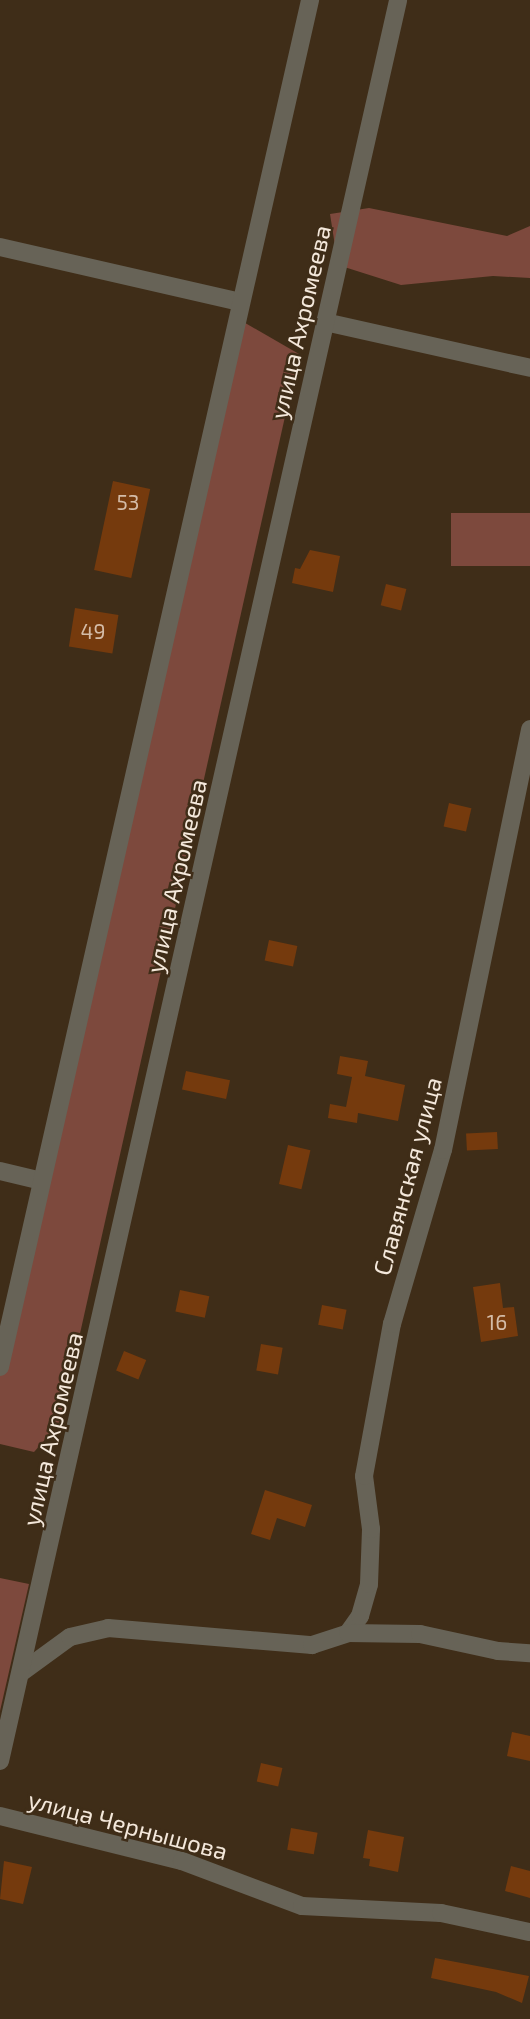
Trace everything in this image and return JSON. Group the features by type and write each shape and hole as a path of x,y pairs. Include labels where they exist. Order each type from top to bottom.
{"street":[{"path":"0,1367 310,0"},
{"name":"улица Ахромеева","path":"1,1751 13,1684 398,0"},
{"path":"0,247 241,302"},
{"path":"325,321 530,368"},
{"name":"Славянская улица","path":"348,1633 360,1616 369,1584 371,1529 364,1476 392,1324 443,1150 530,729"},
{"path":"0,1171 42,1181"},
{"path":"13,1684 70,1637 108,1628 312,1645 348,1633 420,1633 498,1651 530,1653"},
{"name":"улица Чернышова","path":"0,1816 183,1861 302,1906 442,1913 530,1931"}],"shaded area":[{"path":"369,208 507,236 530,226 530,278 493,276 401,285 338,265 330,214"},
{"path":"240,320 299,354 60,1423 34,1452 0,1444 0,1352"},
{"path":"451,513 530,513 530,566 451,566"},
{"path":"0,1578 29,1584 0,1711"}],"building":[{"path":"113,481 150,489 131,578 94,570"},
{"path":"310,550 340,556 333,592 292,583 295,568 300,569"},
{"path":"386,584 406,589 401,610 381,605"},
{"path":"75,608 118,615 112,653 69,647"},
{"path":"449,803 471,808 466,832 444,826"},
{"path":"269,940 297,946 293,967 265,961"},
{"path":"340,1056 368,1061 365,1076 405,1085 398,1121 358,1113 357,1123 328,1118 330,1104 346,1107 352,1077 337,1074"},
{"path":"186,1071 230,1080 226,1099 182,1090"},
{"path":"497,1132 498,1149 467,1151 466,1134"},
{"path":"288,1145 310,1150 301,1189 279,1184"},
{"path":"500,1283 503,1308 514,1307 518,1336 481,1342 473,1287"},
{"path":"180,1290 209,1296 205,1318 175,1312"},
{"path":"322,1305 347,1310 343,1329 318,1325"},
{"path":"261,1344 283,1348 278,1374 256,1371"},
{"path":"124,1351 146,1360 138,1379 116,1370"},
{"path":"265,1490 312,1505 305,1527 277,1518 270,1540 251,1534"},
{"path":"512,1732 530,1736 530,1761 507,1756"},
{"path":"261,1763 282,1768 278,1786 257,1782"},
{"path":"291,1828 318,1833 314,1854 287,1850"},
{"path":"368,1830 404,1837 398,1872 369,1866 370,1859 363,1858"},
{"path":"4,1861 32,1867 23,1904 0,1899"},
{"path":"511,1866 530,1871 530,1898 505,1891"},
{"path":"435,1958 529,1976 522,2003 496,1992 431,1978"}]}
